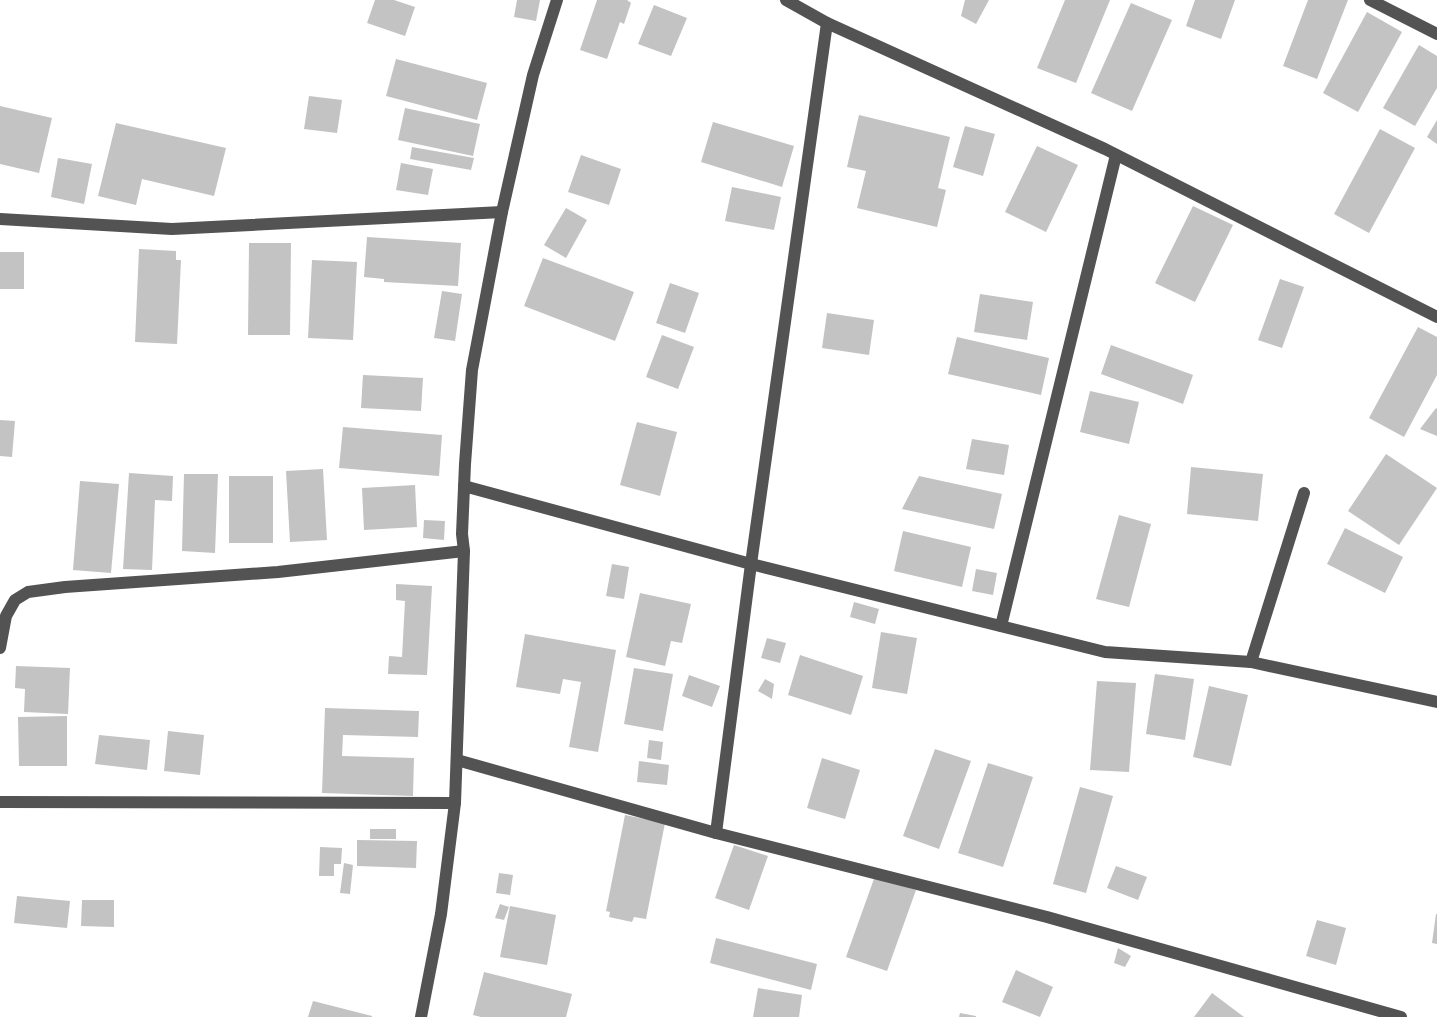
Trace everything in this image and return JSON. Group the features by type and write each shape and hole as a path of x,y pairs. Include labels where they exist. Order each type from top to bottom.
{"street":[{"path":"421,1017 441,914 455,803 464,551 462,534 472,370 502,212 533,75 557,0"},
{"path":"786,0 826,23 1116,155 1437,317"},
{"path":"1370,0 1437,34"},
{"path":"716,832 750,564 826,23"},
{"path":"1001,626 1116,155"},
{"path":"0,219 172,228 502,212"},
{"path":"464,486 750,564 1105,652 1251,662 1437,702"},
{"path":"1251,662 1304,493"},
{"path":"0,648 6,616 15,600 28,592 66,587 278,572 464,551"},
{"path":"457,760 716,832 1047,917 1401,1017"},
{"path":"0,802 455,803"}],"building":[{"path":"375,0 394,0 415,7 405,36 367,23"},
{"path":"517,0 540,0 536,21 514,17"},
{"path":"597,0 627,0 631,3 624,24 620,22 607,59 580,50"},
{"path":"965,0 989,0 976,24 961,16"},
{"path":"1065,0 1110,0 1076,83 1037,68"},
{"path":"1195,0 1235,0 1221,39 1186,26"},
{"path":"1308,0 1348,0 1317,79 1283,66"},
{"path":"1131,3 1172,20 1132,111 1091,93"},
{"path":"654,5 687,18 671,56 638,44"},
{"path":"1367,12 1402,32 1358,112 1323,93"},
{"path":"1419,45 1437,56 1437,88 1415,126 1383,108"},
{"path":"396,59 487,83 477,120 386,96"},
{"path":"309,96 342,100 337,133 304,129"},
{"path":"0,106 52,118 39,173 0,164"},
{"path":"405,108 480,124 473,156 398,140"},
{"path":"859,115 950,137 938,188 946,190 937,227 857,208 866,171 847,167"},
{"path":"1437,120 1437,144 1427,137"},
{"path":"713,122 794,146 782,187 701,162"},
{"path":"116,123 226,148 214,196 142,179 136,205 98,196"},
{"path":"965,126 995,134 983,176 953,167"},
{"path":"1380,129 1415,148 1369,233 1334,214"},
{"path":"1037,146 1078,165 1046,232 1005,212"},
{"path":"412,147 474,158 471,170 410,159"},
{"path":"581,155 621,169 609,205 568,192"},
{"path":"58,158 92,164 84,204 51,197"},
{"path":"401,163 433,169 428,195 396,190"},
{"path":"732,187 781,197 774,230 725,221"},
{"path":"1193,206 1233,225 1195,302 1155,283"},
{"path":"566,208 587,220 566,258 544,245"},
{"path":"367,237 461,243 458,286 384,282 384,279 364,277"},
{"path":"249,243 291,243 290,335 248,335"},
{"path":"139,249 176,251 176,260 181,260 177,344 135,342"},
{"path":"0,252 24,252 24,289 0,289"},
{"path":"543,258 634,292 615,341 524,306"},
{"path":"312,260 357,262 353,340 308,338"},
{"path":"1280,279 1304,287 1282,348 1258,340"},
{"path":"670,283 699,293 685,333 656,323"},
{"path":"442,291 462,294 455,341 434,338"},
{"path":"980,294 1033,302 1027,340 974,332"},
{"path":"827,313 874,320 869,355 822,348"},
{"path":"1418,327 1437,337 1437,375 1404,437 1369,418"},
{"path":"662,335 694,347 678,389 646,377"},
{"path":"957,337 1049,358 1041,395 948,374"},
{"path":"1111,345 1193,375 1183,404 1101,374"},
{"path":"363,375 423,378 421,411 361,408"},
{"path":"1090,391 1139,402 1129,444 1080,432"},
{"path":"1437,409 1437,436 1420,429"},
{"path":"0,420 15,421 12,457 0,456"},
{"path":"637,422 677,432 660,496 620,485"},
{"path":"343,427 442,435 439,476 339,468"},
{"path":"972,439 1009,445 1004,475 966,469"},
{"path":"1386,454 1437,488 1399,545 1348,511"},
{"path":"1191,467 1263,474 1258,521 1187,514"},
{"path":"323,469 327,540 290,542 286,471"},
{"path":"129,473 173,476 172,501 155,500 152,570 123,569"},
{"path":"184,474 218,474 215,553 182,551"},
{"path":"229,476 273,476 273,543 229,543"},
{"path":"919,476 1002,494 994,529 902,509"},
{"path":"80,481 119,484 111,573 73,570"},
{"path":"415,485 417,527 364,530 362,488"},
{"path":"1119,515 1151,524 1129,607 1096,599"},
{"path":"424,520 445,521 444,540 423,538"},
{"path":"1345,528 1403,557 1385,593 1327,564"},
{"path":"903,531 971,547 962,587 894,571"},
{"path":"612,564 629,567 624,599 606,596"},
{"path":"976,569 997,573 993,595 972,591"},
{"path":"396,584 432,586 427,675 388,674 389,656 402,657 405,601 396,600"},
{"path":"640,593 691,604 682,643 671,641 665,666 626,657"},
{"path":"854,602 879,609 875,624 850,617"},
{"path":"881,632 917,638 907,694 872,688"},
{"path":"525,634 616,650 598,752 569,747 581,682 563,679 560,694 516,687"},
{"path":"767,638 786,643 780,663 761,658"},
{"path":"800,655 863,676 851,715 788,695"},
{"path":"16,666 70,668 68,714 24,712 25,689 15,688"},
{"path":"634,668 673,674 663,731 624,724"},
{"path":"1155,674 1194,679 1185,740 1146,734"},
{"path":"689,675 720,686 712,707 682,696"},
{"path":"765,679 774,684 772,699 758,691"},
{"path":"1097,681 1136,683 1129,772 1090,770"},
{"path":"1209,686 1248,695 1231,766 1193,757"},
{"path":"325,708 419,711 418,737 343,735 342,756 414,758 413,796 322,793"},
{"path":"67,716 67,766 19,766 18,717"},
{"path":"168,731 204,735 200,775 164,771"},
{"path":"99,735 150,740 147,770 95,764"},
{"path":"649,740 663,742 661,760 647,758"},
{"path":"935,749 971,761 939,849 903,836"},
{"path":"822,758 860,770 845,819 807,808"},
{"path":"639,761 669,765 667,785 637,782"},
{"path":"988,763 1033,777 1003,867 958,853"},
{"path":"1080,787 1113,796 1086,893 1053,884"},
{"path":"625,815 665,823 646,919 634,917 632,922 609,917 610,912 606,911"},
{"path":"370,829 396,829 396,839 370,839"},
{"path":"357,840 417,841 416,868 357,866"},
{"path":"734,845 768,856 749,910 715,898"},
{"path":"320,847 342,848 341,864 334,864 334,876 319,876"},
{"path":"344,863 353,865 350,894 340,893"},
{"path":"1116,866 1147,877 1138,900 1107,888"},
{"path":"499,873 513,875 510,895 496,893"},
{"path":"875,876 916,890 887,971 846,957"},
{"path":"17,896 70,901 67,928 14,923"},
{"path":"82,900 114,900 114,927 81,926"},
{"path":"500,904 509,907 504,920 495,918"},
{"path":"510,906 556,915 547,965 500,957"},
{"path":"1437,914 1437,944 1432,943"},
{"path":"1317,920 1346,928 1336,965 1306,956"},
{"path":"716,938 817,964 811,990 710,963"},
{"path":"1118,948 1131,956 1125,967 1114,963"},
{"path":"1016,970 1053,987 1040,1017 1002,1002"},
{"path":"484,972 572,994 566,1017 481,1017 473,1015"},
{"path":"758,988 802,995 799,1017 753,1017"},
{"path":"1212,993 1244,1017 1194,1017"},
{"path":"313,1001 372,1016 372,1017 308,1017"},
{"path":"960,1013 976,1016 976,1017 959,1017"}]}
